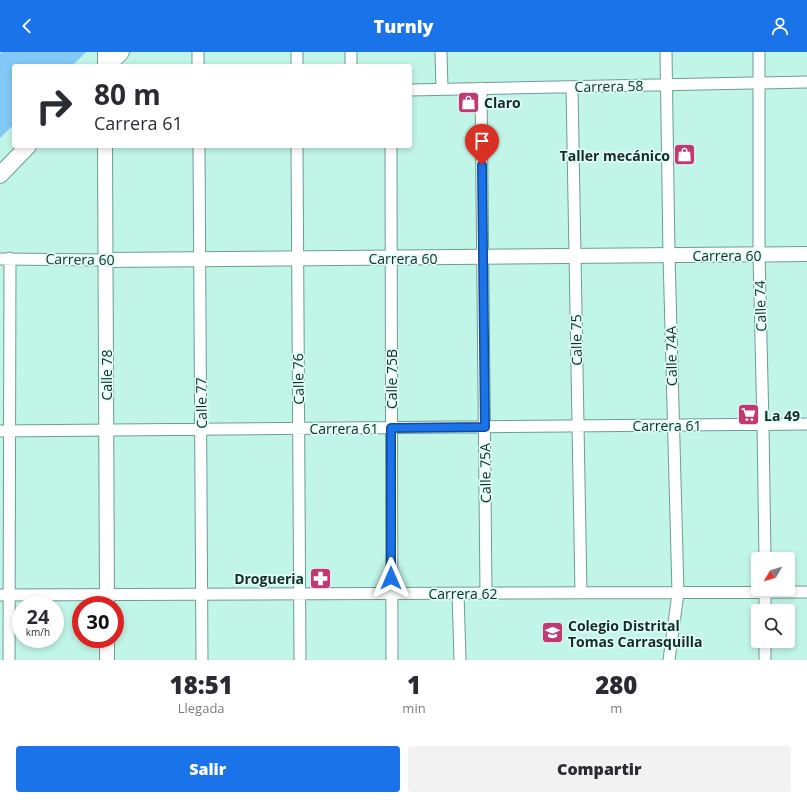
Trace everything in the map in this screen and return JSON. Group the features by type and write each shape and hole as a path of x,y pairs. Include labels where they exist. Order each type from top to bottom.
{"main road":[{"path":"108,64 121,52"},
{"path":"0,174 26,148"}],"street":[{"path":"106,52 106,64"},
{"path":"198,52 198,64"},
{"path":"297,52 297,64"},
{"path":"351,52 351,64"},
{"path":"441,52 442,89"},
{"name":"Calle 74A","path":"666,52 668,255 678,593 669,660"},
{"name":"Calle 74","path":"759,52 759,255 765,552"},
{"name":"Carrera 58","path":"412,90 807,82"},
{"name":"Calle 75","path":"572,87 581,593"},
{"name":"Calle 75A","path":"481,88 486,593"},
{"name":"Calle 78","path":"105,148 107,596"},
{"name":"Calle 77","path":"199,148 198,259 201,429 202,660"},
{"name":"Calle 76","path":"297,148 300,660"},
{"name":"Calle 75B","path":"392,148 392,660"},
{"name":"Carrera 60","path":"5,258 105,260 807,254"},
{"path":"5,258 5,594 9,660"},
{"name":"Carrera 61","path":"5,431 807,424"},
{"name":"Carrera 62","path":"124,599 202,594 678,593 751,591"},
{"name":"Carrera 62","path":"795,592 807,592"},
{"path":"458,593 460,660"},
{"name":"Carrera 62","path":"5,594 72,598"},
{"path":"107,648 107,660"},
{"path":"765,648 765,660"}],"water":[{"path":"2,52 86,52 74,64 12,64 12,126 0,138 0,54"}],"place":[{"name":"Claro","path":"469,102"},
{"name":"Taller mecánico","path":"685,155"},
{"name":"La 49","path":"748,415"},
{"name":"Drogueria","path":"320,578"},
{"name":"Colegio Distrital Tomas Carrasquilla","path":"553,633"}],"route":[{"path":"391,578 391,428 485,427 482,165"}]}
